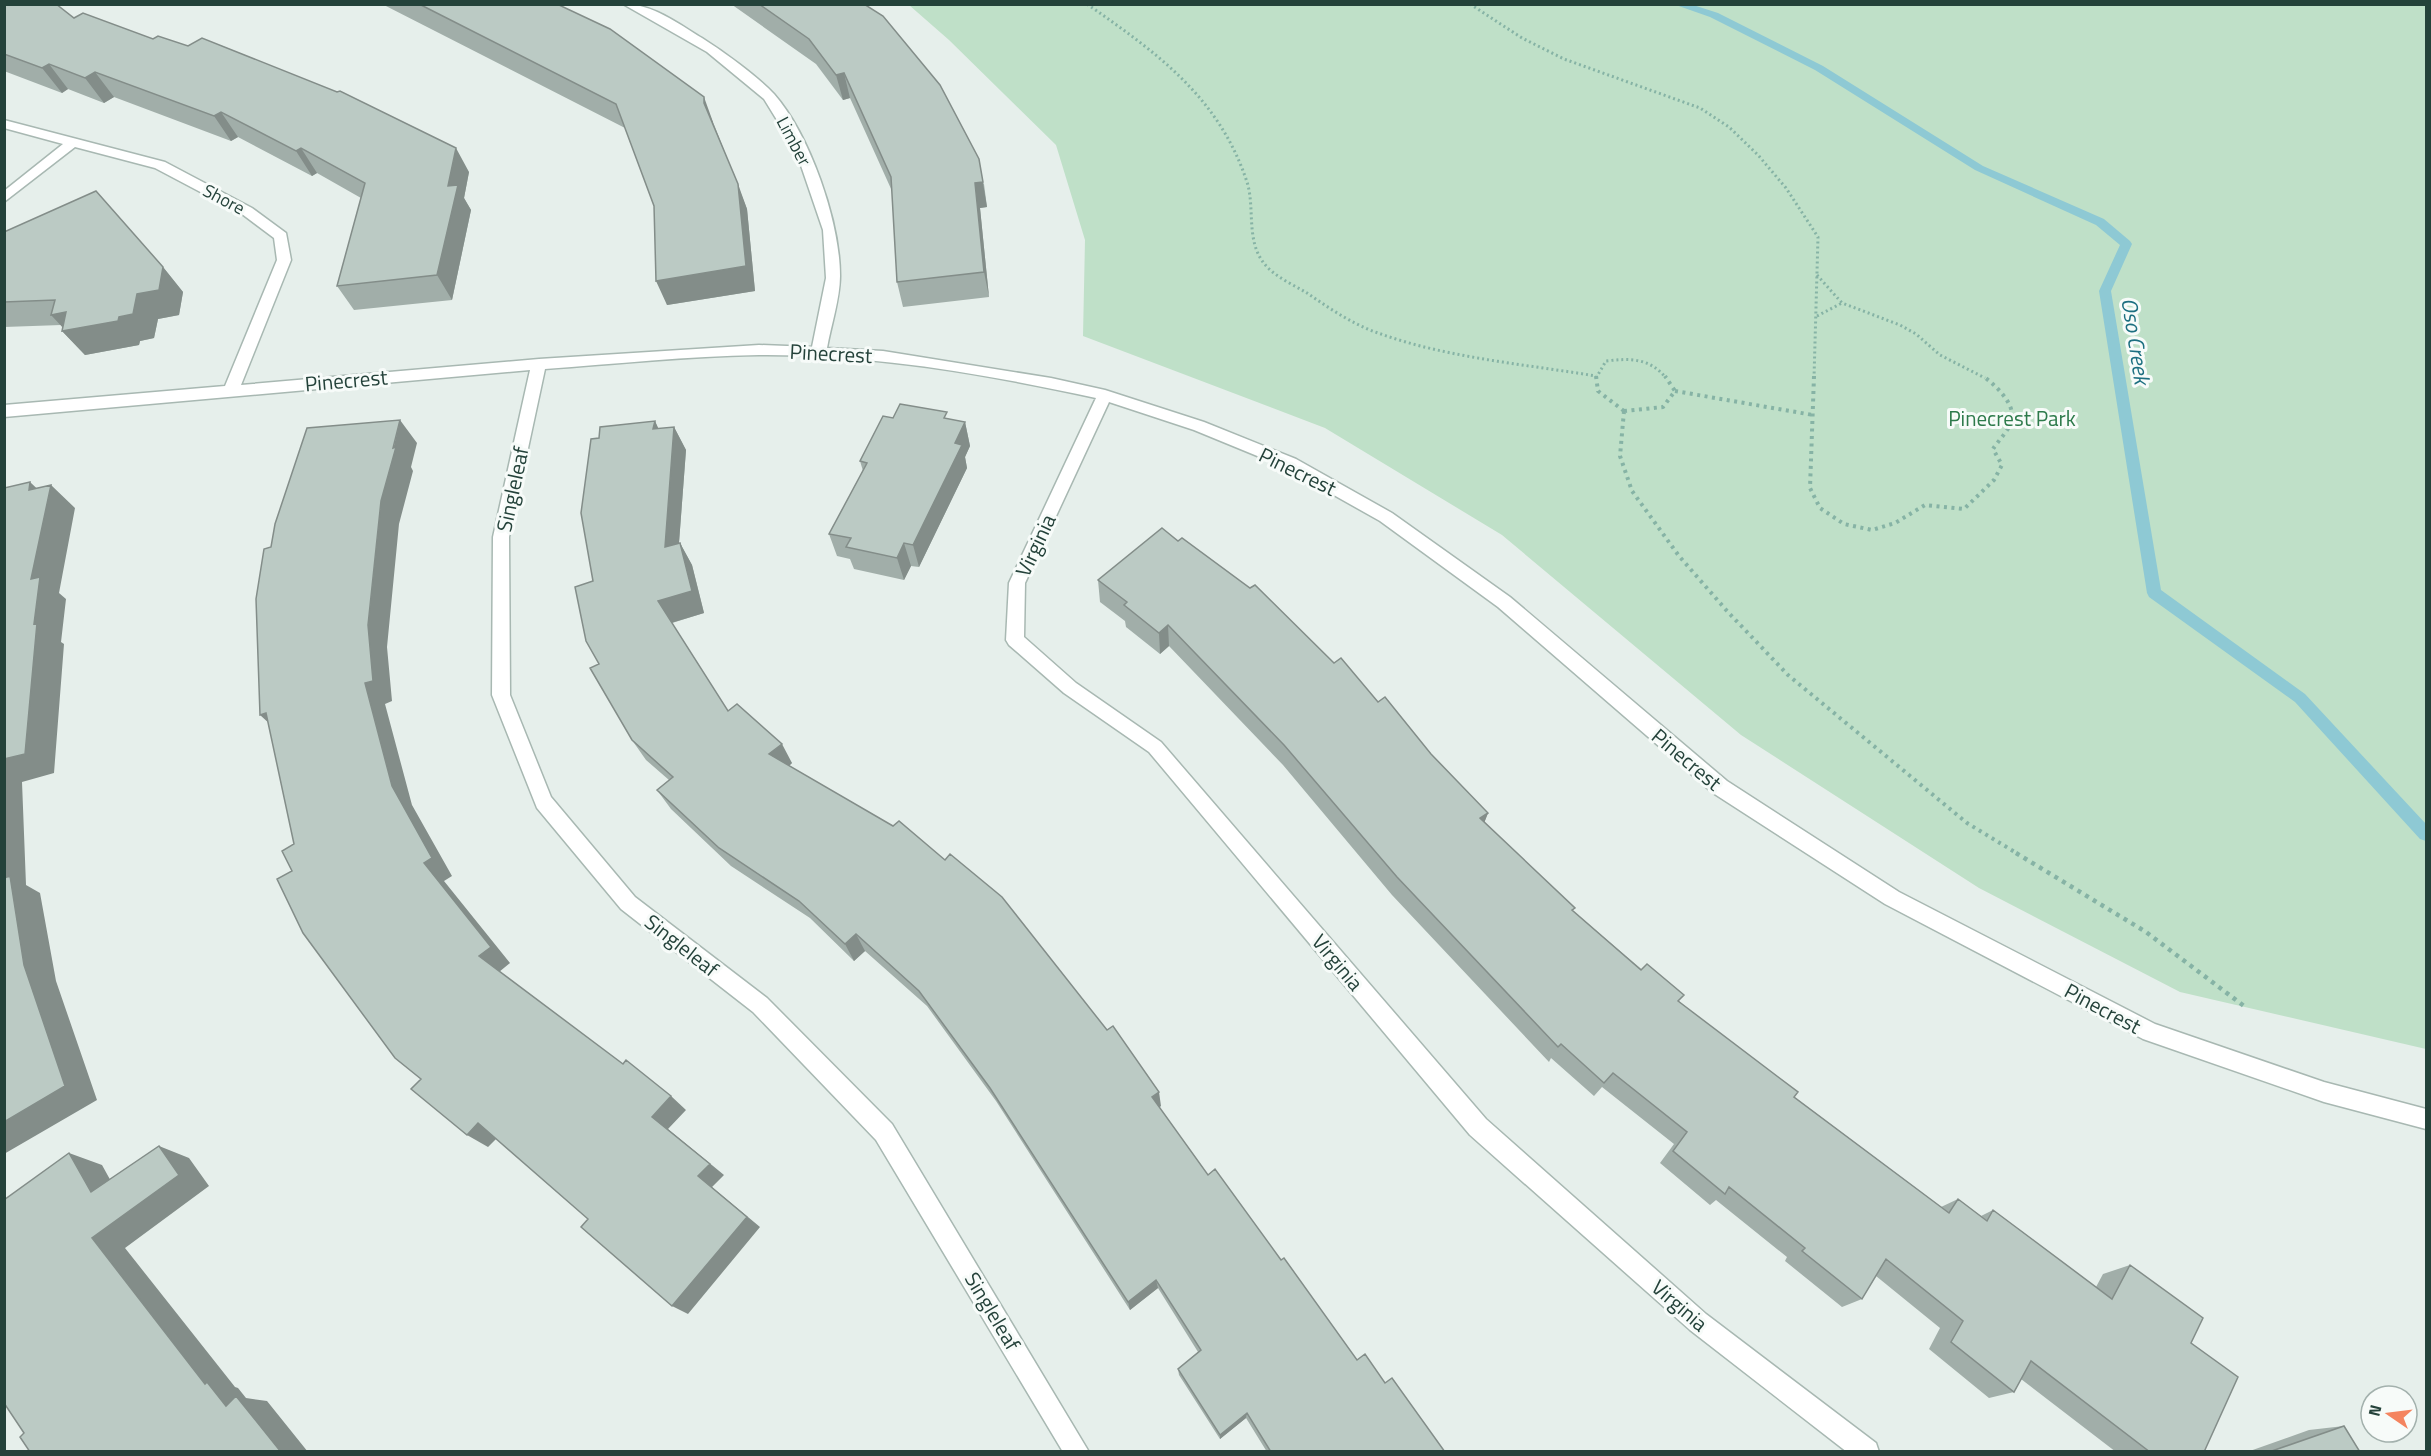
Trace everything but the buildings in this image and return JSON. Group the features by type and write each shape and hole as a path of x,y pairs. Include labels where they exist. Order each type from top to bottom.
{"street":[{"name":"Limber","path":"629,4 660,18 711,49 769,97 803,150 830,230 833,278 819,351"},
{"name":"Shore","path":"4,124 160,165 247,211 281,236 284,260 231,390"},
{"path":"4,198 73,142"},
{"name":"Pinecrest","path":"4,411 539,364 759,350 819,351 883,356 1051,383 1105,395 1199,426 1290,463 1386,517 1504,602 1719,787 1892,898 2150,1032 2324,1092 2427,1119"},
{"name":"Singleleaf","path":"539,364 501,537 501,695 544,802 628,903 760,1005 884,1132 1077,1452"},
{"name":"Virginia","path":"1105,395 1017,583 1015,640 1070,688 1155,747 1478,1127 1698,1322 1867,1452"}],"path":[{"path":"1087,4 1143,44 1186,80 1219,121 1239,158 1250,192 1254,243 1262,261 1274,272 1346,318 1378,333 1446,351 1596,376"},
{"path":"1470,4 1519,37 1568,60 1644,87 1714,116 1739,136 1806,214 1818,237 1810,488 1820,508 1844,524 1872,530 1894,523 1925,505 1964,509 1994,480 2002,465 1993,448 2008,430 2012,415 2005,396 1983,376 1930,349 1916,334 1900,324 1842,303 1817,275"},
{"path":"1817,316 1842,303"},
{"path":"1634,357 1665,372 1675,391 1663,407 1624,411 1598,391 1596,376 1606,361 1634,357"},
{"path":"1675,391 1813,415"},
{"path":"1624,411 1620,456 1632,491 1679,556 1726,611 1788,675 1967,823 2146,932 2244,1006"}],"green space":[{"name":"Pinecrest Park","path":"909,5 2426,5 2426,1049 2180,992 1979,888 1741,735 1502,535 1325,428 1083,336 1085,240 1056,145 949,40"}],"waterway":[{"name":"Oso Creek","path":"1678,4 1714,15 1819,68 1979,168 2100,222 2126,244 2105,291 2154,593 2300,698 2426,834"}]}
